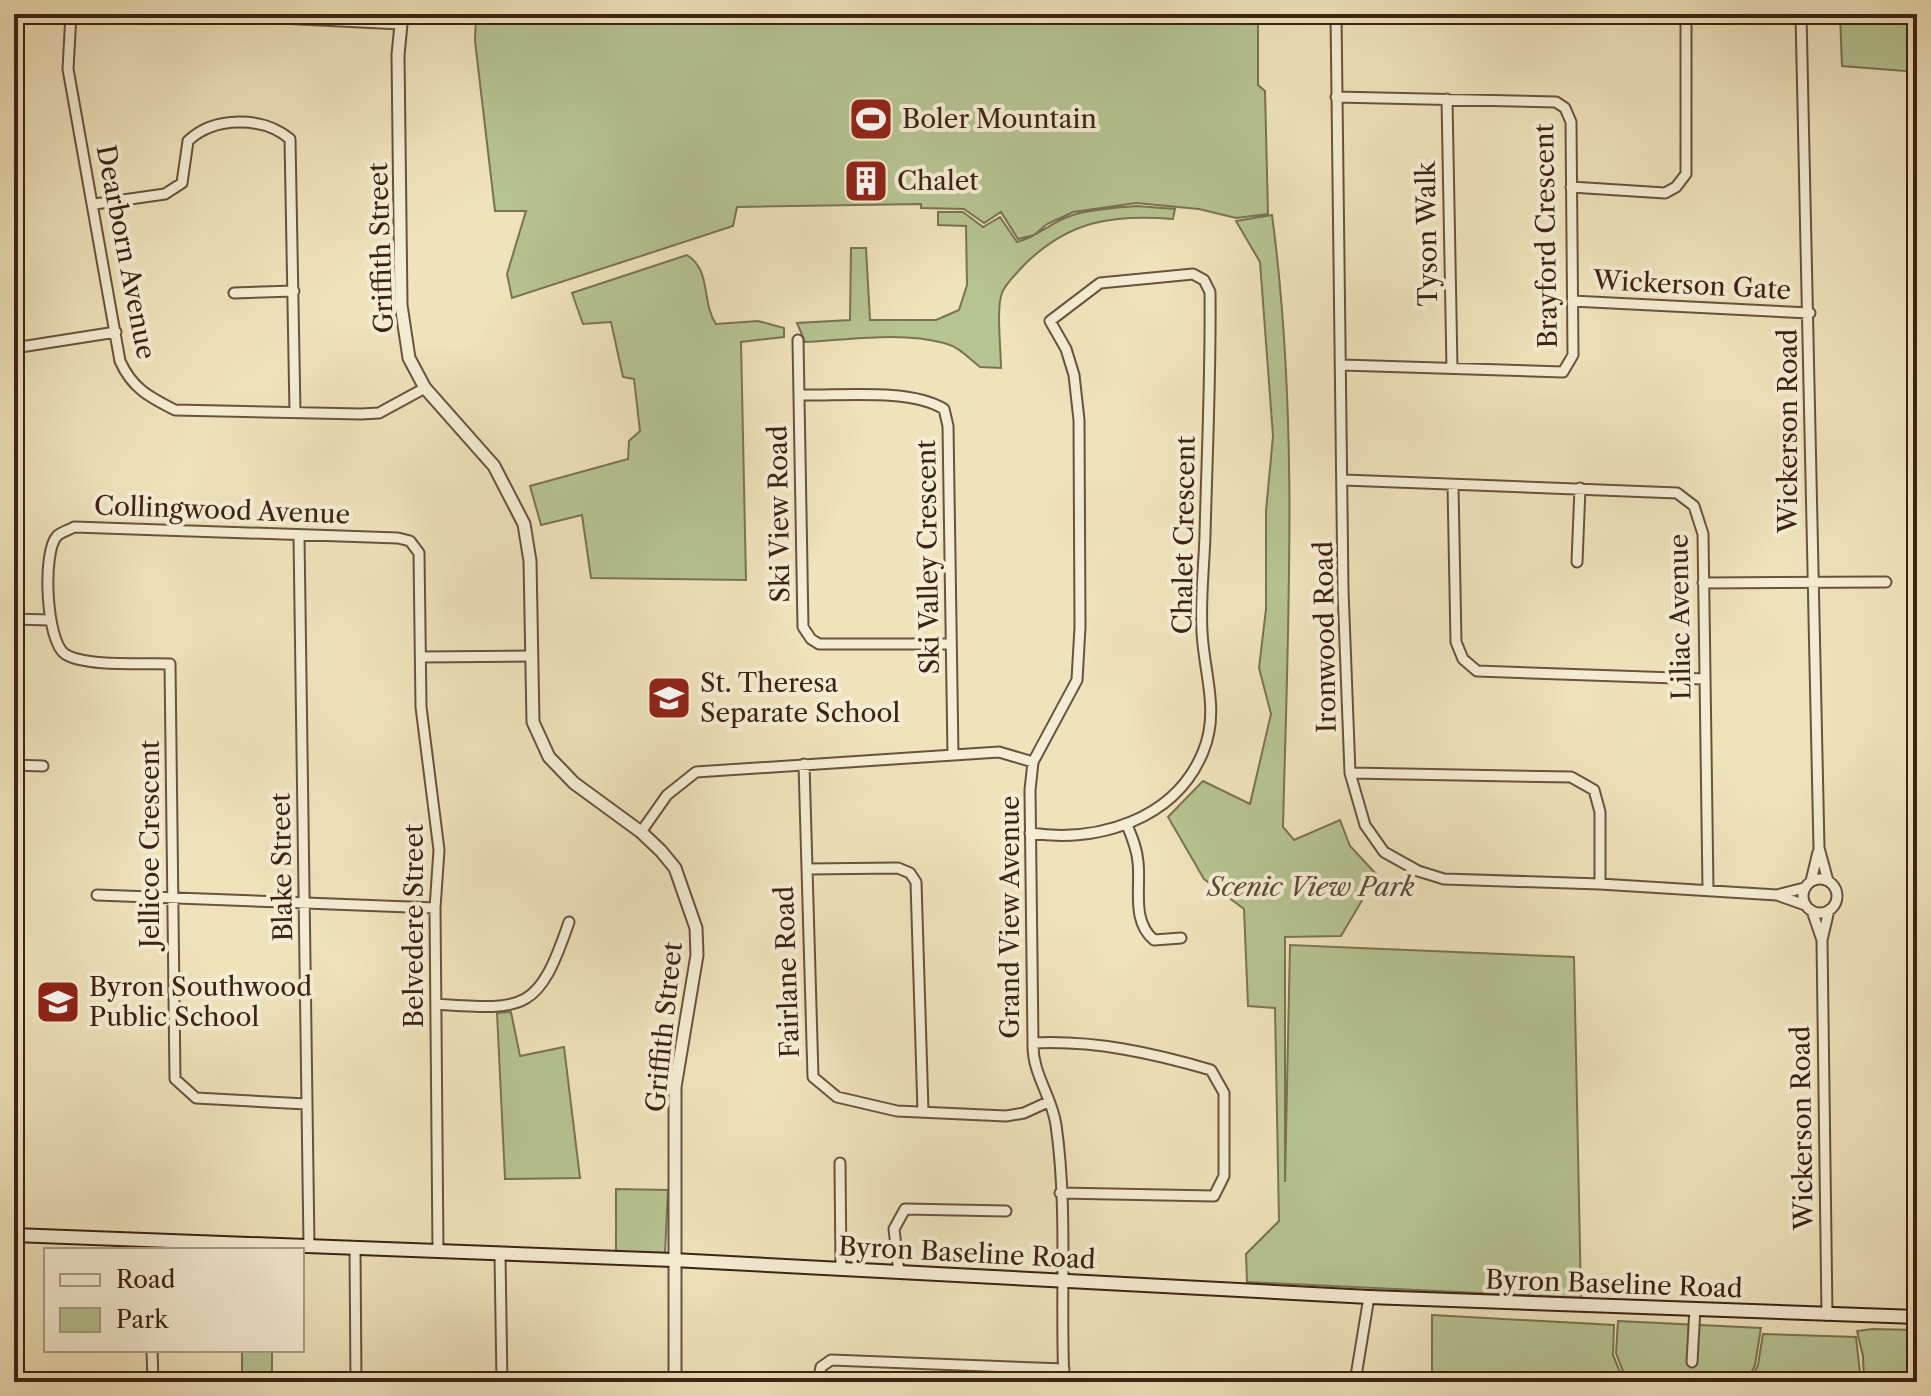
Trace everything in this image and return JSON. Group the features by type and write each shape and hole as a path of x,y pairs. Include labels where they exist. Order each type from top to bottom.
{"main road":[{"name":"Byron Baseline Road","path":"14,1235 149,1246 309,1246 500,1256 673,1260 1369,1297 1917,1317"}],"street":[{"name":"Dearborn Avenue","path":"71,14 68,69 95,204 120,361 130,382 147,397 175,410 379,413 425,388"},
{"path":"201,14 402,19"},
{"name":"Ironwood Road","path":"1336,14 1343,365 1343,590 1350,773 1365,825 1384,852 1418,871 1444,879 1600,884 1777,895 1808,908"},
{"path":"1571,187 1665,193 1676,187 1686,174 1686,14"},
{"name":"Wickerson Road","path":"1801,14 1810,313 1811,582 1819,848 1828,881 1837,895 1829,910 1822,940 1827,1315"},
{"name":"Griffith Street","path":"402,19 398,55 401,305 409,358 425,388 494,466 524,524 530,561 533,722 549,757 574,783 641,832 675,868 696,928 697,955 675,1087 675,1382"},
{"name":"Brayford Crescent","path":"1336,97 1556,102 1565,108 1571,122 1573,355 1563,372 1343,365"},
{"name":"Tyson Walk","path":"1447,99 1452,368"},
{"path":"95,204 165,194 182,183 188,141 200,130 212,125 267,124 290,139 295,412"},
{"name":"Chalet Crescent","path":"1030,833 1090,832 1127,825 1158,810 1181,788 1203,751 1211,720 1212,698 1202,634 1210,292 1204,280 1193,274 1127,278 1100,283 1050,321"},
{"path":"234,293 294,291"},
{"name":"Wickerson Gate","path":"1572,301 1810,313"},
{"name":"Grand View Avenue","path":"1050,321 1066,349 1074,375 1079,420 1080,627 1077,680 1033,762 1030,833 1033,1043 1038,1079 1056,1121 1064,1382"},
{"path":"14,348 116,332"},
{"name":"Ski View Road","path":"798,340 803,627 819,644 951,644"},
{"name":"Ski Valley Crescent","path":"800,395 909,397 929,400 944,409 948,426 953,755"},
{"name":"Liliac Avenue","path":"1344,480 1677,493 1686,498 1699,517 1703,583 1708,890"},
{"path":"1453,485 1456,642 1463,659 1477,671 1704,679"},
{"path":"1577,562 1580,488"},
{"name":"Collingwood Avenue","path":"49,620 50,550 58,535 74,527 398,538 410,541 419,553"},
{"name":"Blake Street","path":"299,536 309,1246"},
{"name":"Belvedere Street","path":"419,553 424,747 439,850 435,908 438,1252"},
{"path":"1703,583 1886,582"},
{"path":"14,619 49,620"},
{"name":"Jellicoe Crescent","path":"49,620 56,646 67,655 81,660 170,664 175,1079 196,1098 306,1104"},
{"path":"422,657 531,656"},
{"path":"641,832 667,795 696,772 999,752 1033,762"},
{"name":"Fairlane Road","path":"804,764 813,1077 837,1097 897,1111 1006,1116 1024,1113 1048,1102"},
{"path":"14,765 43,766"},
{"path":"1350,773 1571,777 1594,790 1600,812 1600,884"},
{"path":"1127,825 1138,863 1138,906 1144,932 1154,940 1181,938"},
{"name":"Wickerson Road","path":"1819,848 1808,884 1808,908 1822,940"},
{"path":"807,869 898,868 910,873 916,882 923,1111"},
{"name":"Ironwood Road","path":"1777,895 1808,884 1828,881"},
{"path":"97,895 435,908"},
{"path":"1808,908 1829,910"},
{"path":"436,1004 514,1006 535,994 553,962 569,922"},
{"path":"1033,1043 1100,1043 1195,1065 1211,1070 1224,1093 1224,1176 1214,1196 1060,1193"},
{"path":"840,1163 841,1270"},
{"path":"899,1273 894,1229 905,1209 1006,1211"},
{"path":"355,1249 356,1382"},
{"path":"500,1256 502,1382"},
{"path":"1355,1382 1369,1297"},
{"path":"1692,1362 1695,1308"},
{"path":"152,1352 153,1382"},
{"path":"818,1382 821,1367 831,1360 1064,1369"}],"green space":[{"name":"Boler Mountain","path":"476,14 1258,14 1258,85 1265,91 1268,214 1236,218 1199,209 1136,203 1073,212 1047,224 1034,235 1018,239 1001,212 984,223 964,209 921,208 921,204 737,207 733,226 512,298 507,274 526,211 495,211 475,41"},
{"path":"1840,14 1917,14 1917,72 1842,66"},
{"path":"1136,206 1175,209 1173,219 1111,220 1075,230 1041,250 1009,282 1002,293 999,309 1001,368 980,367 955,347 927,339 874,337 805,342 797,323 850,320 851,248 866,248 870,320 936,320 959,310 967,285 966,226 938,225 938,212 963,212 983,227 1000,217 1017,242 1073,215"},
{"name":"Scenic View Park","path":"1272,215 1286,367 1289,444 1283,827 1294,840 1340,820 1350,846 1377,875 1341,936 1285,937 1285,1182 1290,945 1574,957 1581,1298 1247,1282 1246,1254 1279,1221 1275,1008 1248,1006 1244,909 1204,879 1168,817 1203,781 1250,804 1271,714 1259,668 1266,609 1266,511 1273,436 1260,262 1236,221"},
{"path":"687,255 700,269 716,324 758,321 784,328 784,337 741,342 746,580 591,578 582,515 541,525 530,486 628,459 629,441 640,431 634,379 623,377 611,322 583,324 572,293"},
{"path":"511,1012 520,1056 564,1047 580,1178 505,1179 497,1013"},
{"path":"616,1189 668,1190 665,1253 616,1253"},
{"path":"1432,1315 1614,1325 1613,1355 1624,1382 1432,1382"},
{"path":"1618,1321 1761,1328 1755,1365 1747,1382 1627,1382 1616,1353"},
{"path":"1917,1330 1917,1382 1864,1382 1863,1356 1857,1331"},
{"path":"1763,1334 1856,1337 1861,1382 1750,1382 1758,1365"},
{"path":"242,1352 272,1352 272,1382 242,1382"}],"place":[{"name":"Boler Mountain","path":"871,119"},
{"name":"Chalet","path":"866,181"},
{"name":"St. Theresa Separate School","path":"669,698"},
{"name":"Byron Southwood Public School","path":"58,1002"}]}
